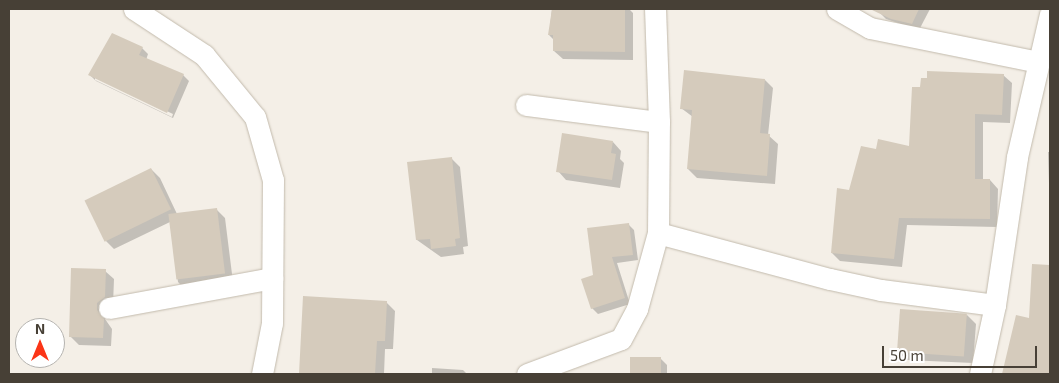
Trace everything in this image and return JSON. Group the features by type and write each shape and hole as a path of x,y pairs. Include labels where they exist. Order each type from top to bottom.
{"street":[{"path":"134,9 204,55 255,117 273,180 272,323 262,374"},
{"path":"527,374 622,339 637,310 658,233 659,122 655,9"},
{"path":"837,9 870,28 1039,62"},
{"path":"980,374 995,305 1017,157 1050,14"},
{"path":"526,105 659,122"},
{"path":"658,233 838,281 995,305"},
{"path":"109,308 272,278"}],"building":[{"path":"552,9 625,9 625,52 553,51 553,35 548,35"},
{"path":"870,9 919,9 912,24 891,19"},
{"path":"112,33 143,47 139,55 184,74 167,113 88,75"},
{"path":"684,70 765,79 760,133 770,134 767,176 687,169 692,110 680,109"},
{"path":"927,71 1004,74 1002,115 975,114 975,179 990,179 990,219 899,218 894,259 831,253 837,188 849,190 861,146 876,149 878,139 909,146 912,87 920,87 921,78 927,78"},
{"path":"562,133 613,141 611,153 616,154 612,180 556,172"},
{"path":"452,157 460,238 455,239 456,246 431,249 430,239 416,240 407,162"},
{"path":"151,168 171,209 105,242 84,200"},
{"path":"217,208 225,274 176,279 168,214"},
{"path":"629,223 633,255 612,257 625,298 591,309 581,279 593,275 587,228"},
{"path":"1032,264 1050,265 1050,374 1002,374 1016,315 1029,318"},
{"path":"71,268 106,269 105,297 97,303 97,310 104,319 103,338 69,337"},
{"path":"303,296 387,301 385,341 377,341 375,374 299,374"},
{"path":"900,309 967,314 964,357 897,352"},
{"path":"630,357 661,357 661,374 630,374"}]}
